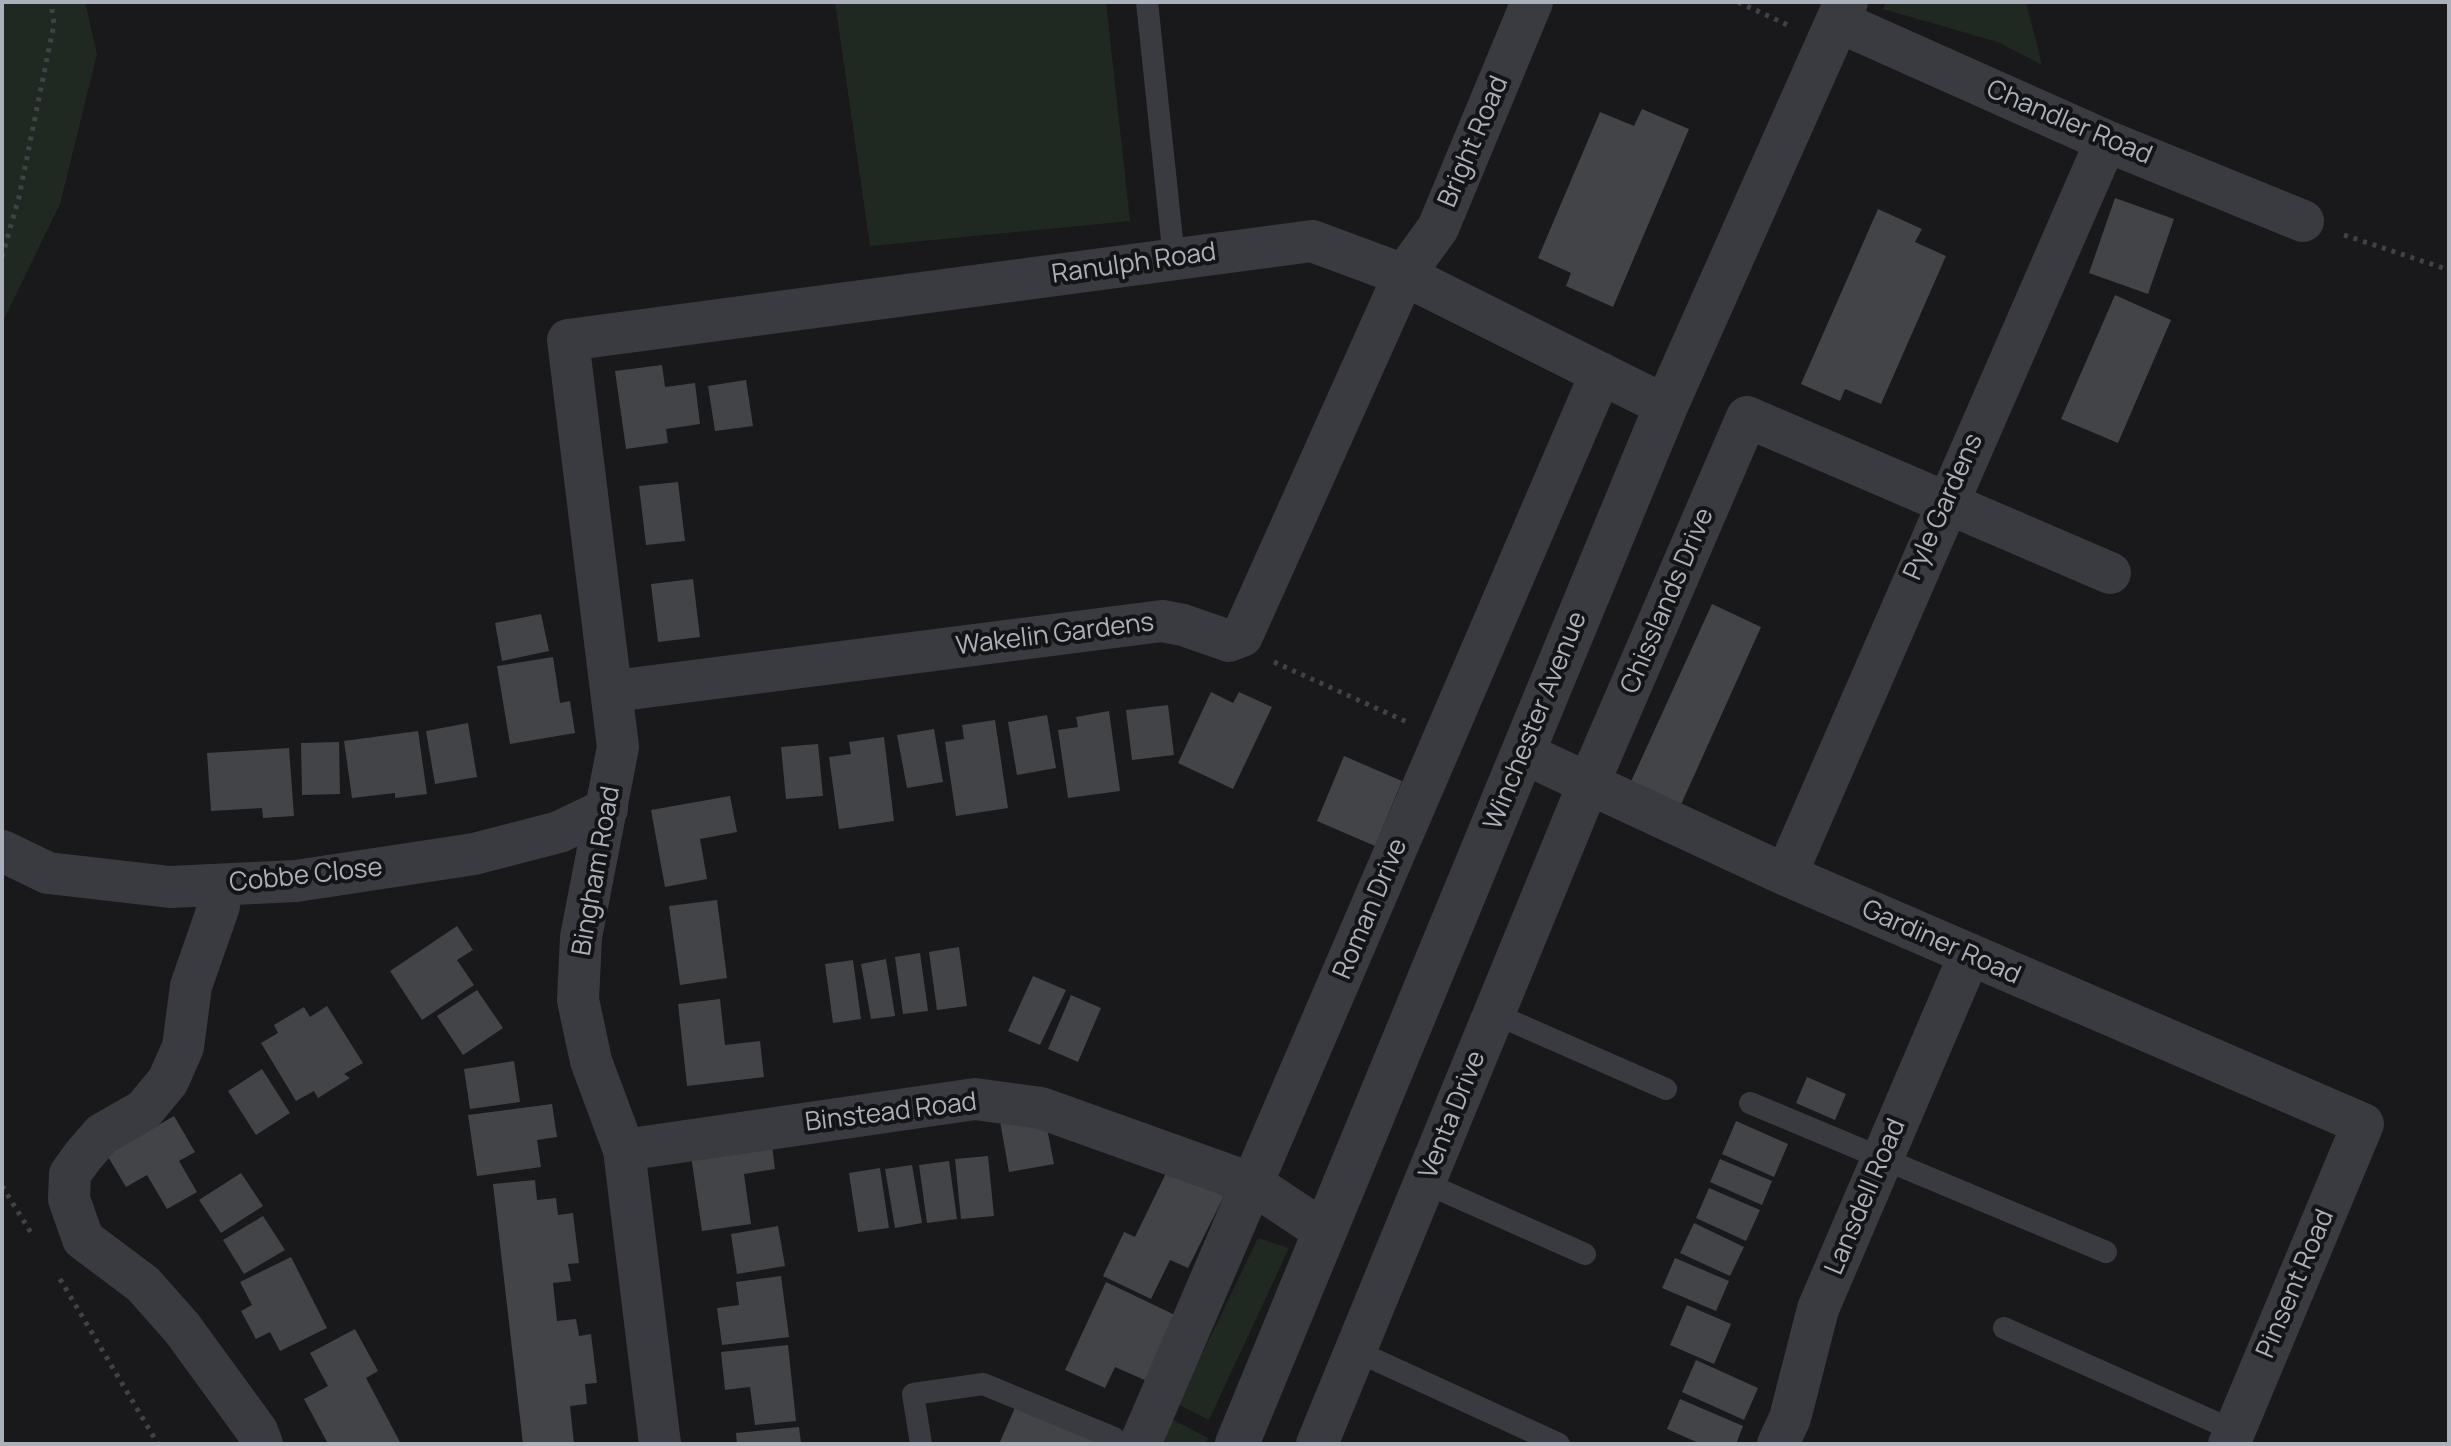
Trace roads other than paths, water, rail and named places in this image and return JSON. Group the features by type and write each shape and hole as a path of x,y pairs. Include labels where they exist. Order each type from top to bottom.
{"street":[{"name":"Bright Road","path":"1404,275 1438,228 1532,2"},
{"name":"Chandler Road","path":"1837,22 2106,141 2303,221"},
{"name":"Winchester Avenue","path":"1237,1444 1666,406 1837,22"},
{"name":"Pyle Gardens","path":"1786,875 1946,501 2106,141"},
{"name":"Ranulph Road","path":"568,340 1312,241 1404,275 1666,406"},
{"name":"Wakelin Gardens","path":"614,691 1162,621 1229,641 1242,636 1404,275"},
{"name":"Bingham Road","path":"568,340 614,691 618,747 581,937 578,1000 591,1061 624,1150 660,1444"},
{"name":"Roman Drive","path":"1140,1444 1601,373"},
{"name":"Chisslands Drive","path":"1588,785 1747,417 1946,501"},
{"path":"1946,501 2110,573"},
{"name":"Gardiner Road","path":"1523,753 1969,956 2363,1124"},
{"name":"Venta Drive","path":"1317,1444 1588,785"},
{"name":"Cobbe Close","path":"2,851 48,873 170,887 296,881 474,854 559,832 607,809"},
{"path":"218,885 219,906 191,986 183,1047 168,1081 144,1110 102,1134 83,1156 70,1174 69,1199 83,1239 143,1284 182,1328 257,1431 262,1444"},
{"name":"Lansdell Road","path":"1778,1444 1790,1418 1818,1309 1969,956"},
{"name":"Binstead Road","path":"624,1150 975,1099 1041,1108 1253,1184 1325,1232"},
{"name":"Pinsent Road","path":"2232,1437 2363,1124"}],"lane":[{"path":"1147,2 1174,259"},
{"path":"1495,1014 1666,1089"},
{"path":"1750,1103 2106,1252"},
{"path":"1425,1183 1585,1254"},
{"path":"2004,1328 2232,1437"},
{"path":"1356,1351 1559,1444"},
{"path":"921,1444 913,1394 983,1384 1114,1438 1119,1444"}]}
